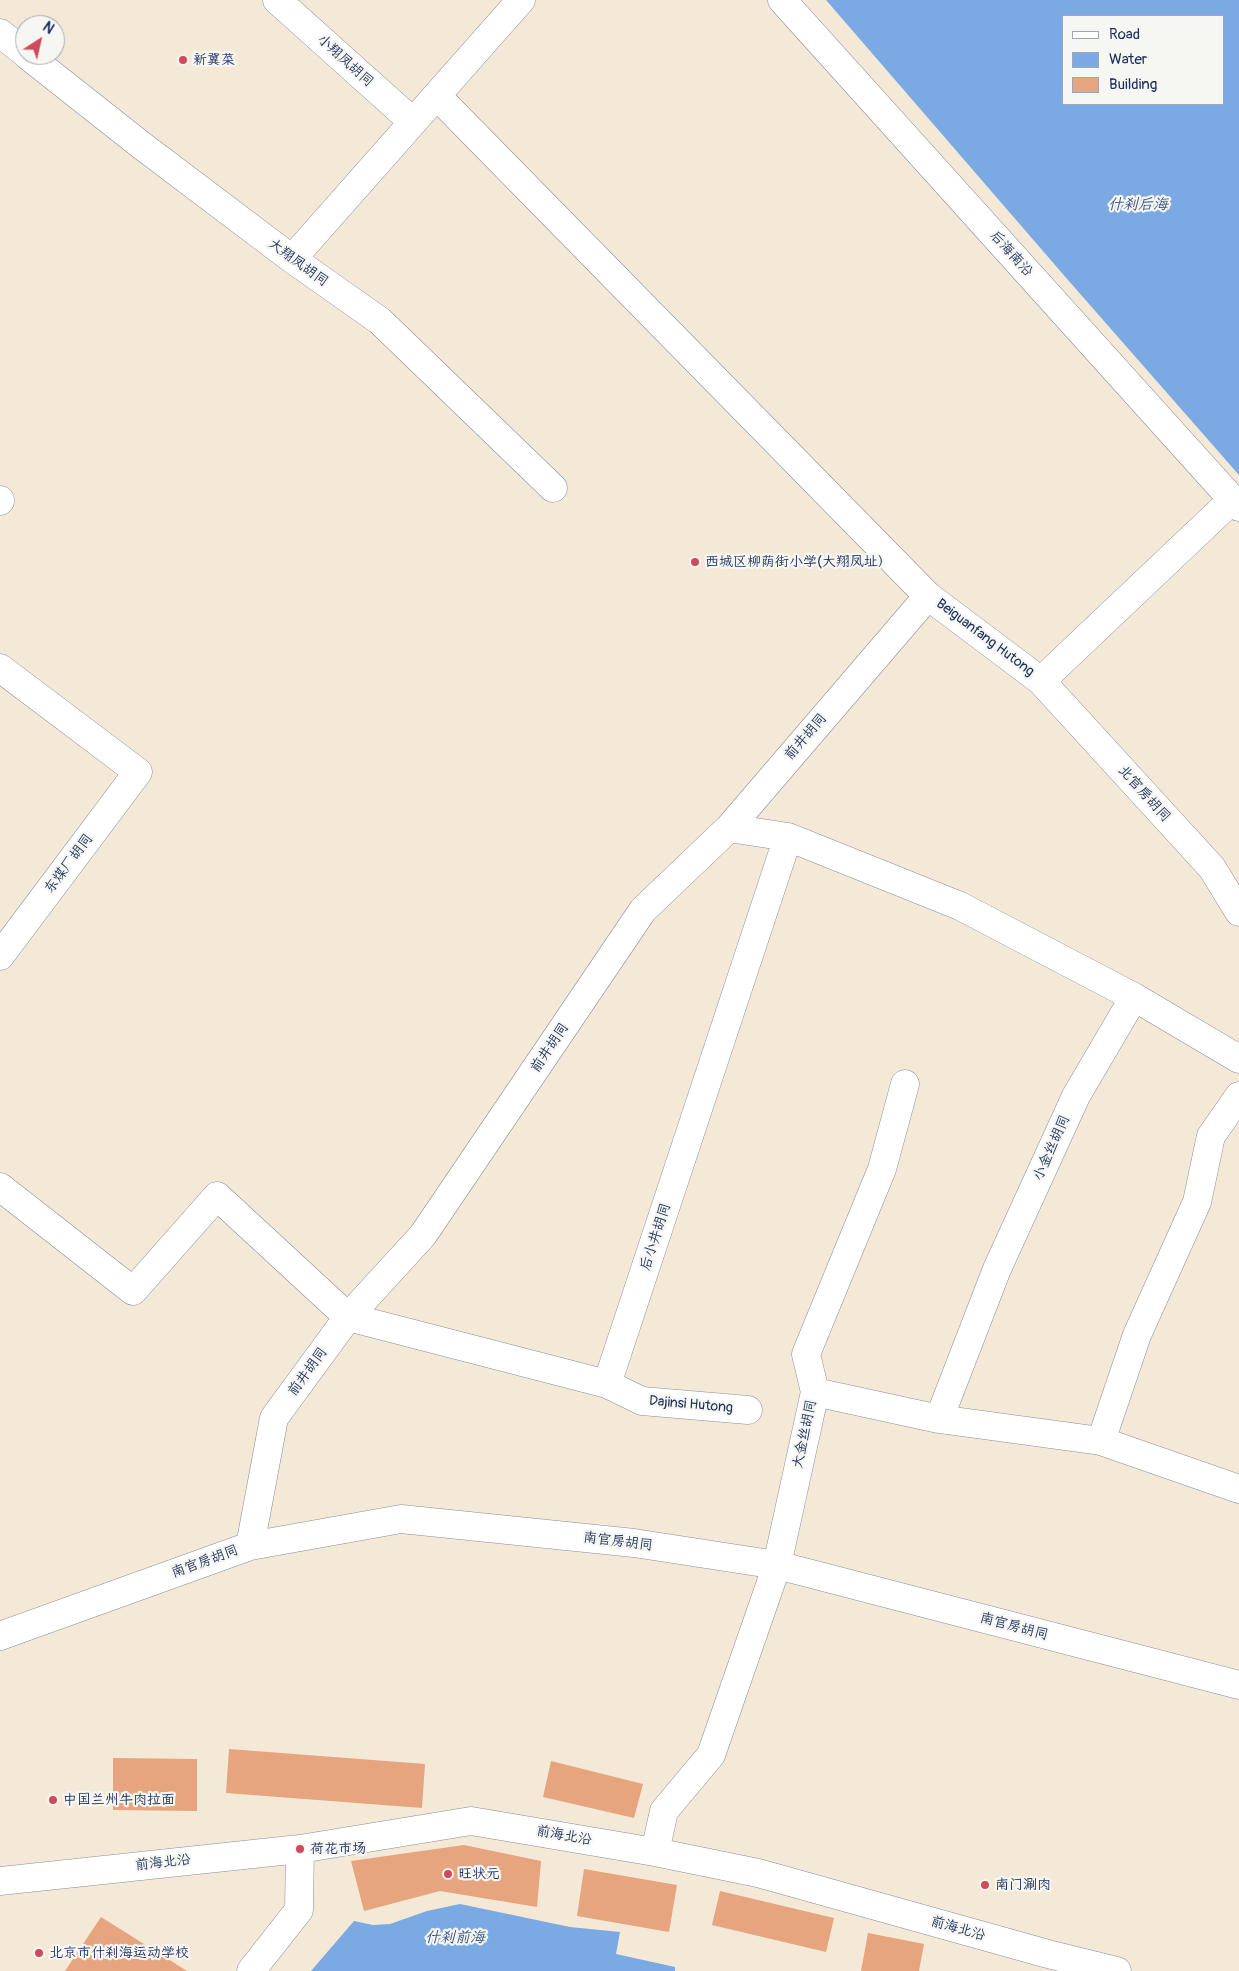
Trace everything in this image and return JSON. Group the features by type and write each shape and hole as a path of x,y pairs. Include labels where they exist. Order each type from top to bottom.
{"street":[{"name":"小翔凤胡同","path":"276,0 413,122"},
{"path":"292,259 521,0"},
{"name":"后海南沿","path":"782,0 1236,504"},
{"name":"大翔凤胡同","path":"0,33 15,45"},
{"name":"大翔凤胡同","path":"40,65 140,145 292,259 380,321 554,488"},
{"name":"Beiguanfang Hutong","path":"437,96 928,596 1041,681"},
{"path":"1041,681 1236,504"},
{"name":"前井胡同","path":"250,1546 274,1418 348,1317 424,1235 643,910 729,828 928,596"},
{"name":"东煤厂胡同","path":"0,668 138,772 0,956"},
{"name":"北官房胡同","path":"1041,681 1212,868 1239,912"},
{"path":"729,828 788,837 960,906 1134,997 1239,1059"},
{"name":"后小井胡同","path":"607,1384 788,837"},
{"name":"小金丝胡同","path":"939,1420 997,1269 1076,1096 1134,997"},
{"path":"815,1392 806,1354 882,1169 905,1084"},
{"path":"1100,1442 1137,1334 1197,1202 1212,1136 1239,1096"},
{"path":"0,1187 133,1291 216,1196 348,1317 607,1384"},
{"name":"Dajinsi Hutong","path":"607,1384 642,1401 748,1410"},
{"name":"大金丝胡同","path":"654,1852 664,1811 711,1755 776,1565 815,1392 939,1420 1100,1442 1239,1489"},
{"name":"南官房胡同","path":"0,1636 250,1546 401,1519 634,1544 776,1565 1239,1685"},
{"name":"前海北沿","path":"0,1881 300,1850 472,1821 654,1852 758,1873 1048,1954 1117,1971"},
{"path":"251,1971 299,1910 300,1850"}],"water":[{"name":"什刹后海","path":"826,0 1239,0 1239,475 1068,280"},
{"name":"什刹前海","path":"460,1904 570,1927 620,1932 616,1954 675,1967 675,1971 311,1971 354,1921 373,1925 390,1924 427,1911"}],"building":[{"path":"229,1749 425,1764 422,1808 226,1793"},
{"path":"113,1758 197,1759 197,1811 113,1810"},
{"path":"551,1761 643,1784 634,1818 543,1797"},
{"path":"464,1845 541,1861 537,1907 440,1891 364,1911 351,1861"},
{"path":"584,1869 677,1885 669,1932 577,1916"},
{"path":"720,1891 834,1918 826,1952 712,1925"},
{"path":"101,1917 187,1971 65,1971"},
{"path":"868,1933 924,1944 919,1971 861,1971"}],"place":[{"name":"新冀菜","path":"183,60"},
{"name":"西城区柳荫街小学(大翔凤址）","path":"695,562"},
{"name":"中国兰州牛肉拉面","path":"53,1800"},
{"name":"荷花市场","path":"300,1849"},
{"name":"旺状元","path":"448,1874"},
{"name":"南门涮肉","path":"985,1885"},
{"name":"北京市什刹海运动学校","path":"39,1953"}]}
